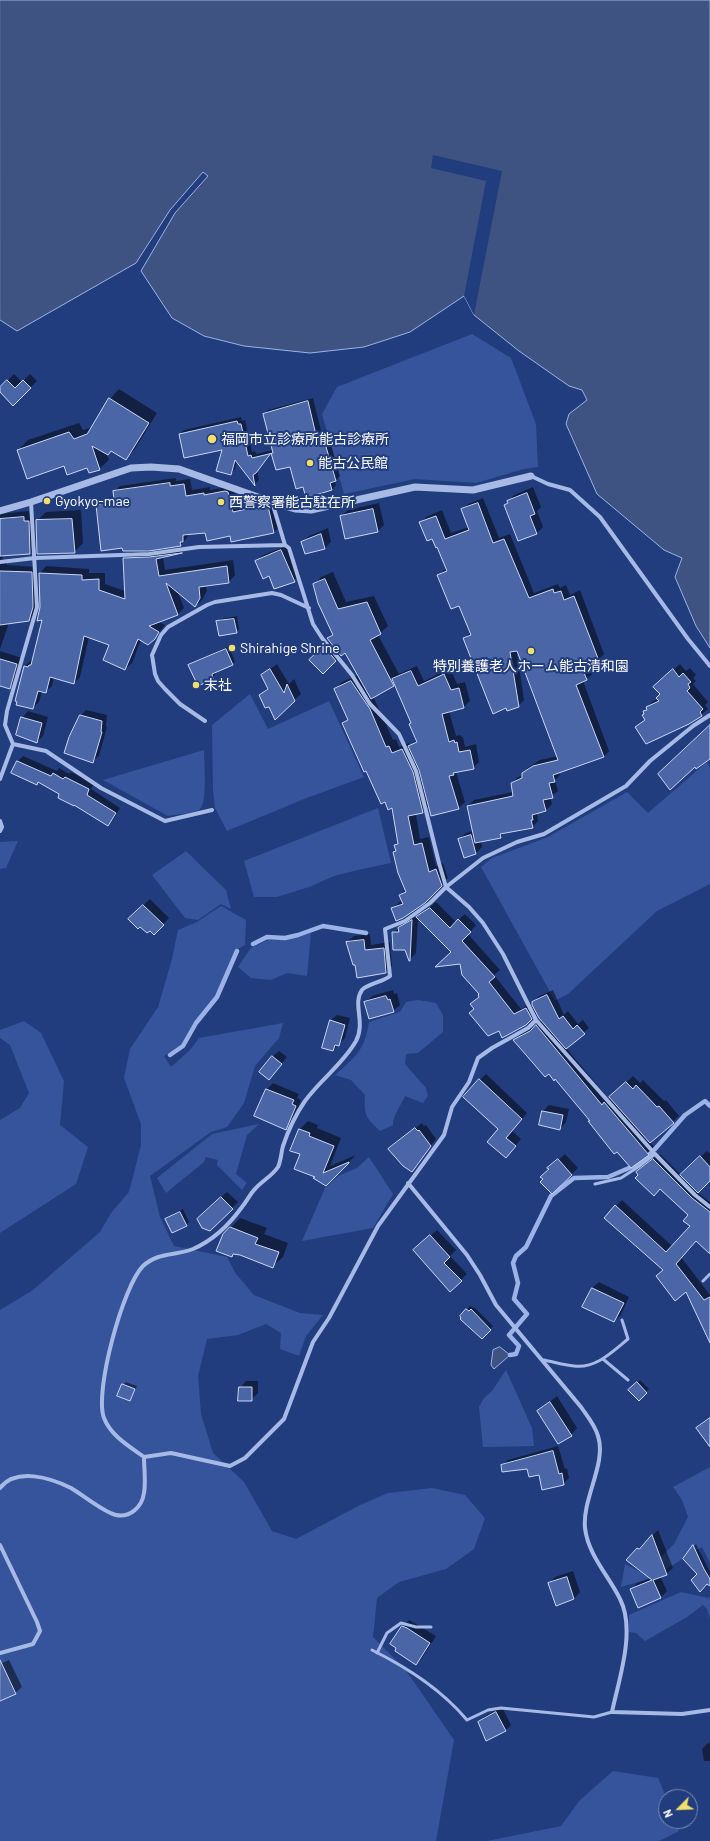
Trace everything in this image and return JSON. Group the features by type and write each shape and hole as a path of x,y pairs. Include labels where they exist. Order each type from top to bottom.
{"street":[{"path":"0,511 131,468 151,467 179,469 272,502 295,509 311,510 415,487 473,490 532,476 548,484 570,490 600,517 688,639 710,666"},
{"path":"0,779 13,744 5,725 7,711 37,607 31,502"},
{"path":"272,502 285,545 289,548 313,624 322,638 352,676 370,704 399,734 416,771 438,863 446,887 469,907 483,924 503,954 536,1020 656,1154 695,1195 710,1207"},
{"path":"0,562 35,558 100,557 149,554 199,547 285,545"},
{"path":"205,721 180,704 158,680 152,655 161,635 168,627 207,605 216,602 272,593 309,608"},
{"path":"536,1020 528,1028 492,1048 478,1058 469,1082 452,1107 444,1135 378,1226 329,1318 313,1342 284,1419 258,1446 245,1458 230,1466 171,1452 144,1457 118,1438 110,1430 100,1408 104,1377 113,1334 134,1280 142,1268 151,1259 163,1255 192,1250 220,1232 243,1206 254,1189 270,1176 278,1166 286,1140 305,1100 343,1058 356,1040 361,1025 358,996 364,988 385,980 390,976 385,929 405,921 430,903 446,887 483,858 517,842 544,834 626,786 650,761 710,715"},
{"path":"13,744 46,751 101,788 165,821 212,810"},
{"path":"0,821 2,827 0,831"},
{"path":"408,1183 436,1219 468,1255 496,1305 544,1360 581,1407 593,1424 599,1436 600,1449 585,1527 592,1552 621,1600 626,1614 627,1626 625,1649 612,1712 682,1714 710,1710"},
{"path":"0,1488 3,1484 17,1477 25,1475 37,1477 70,1488 115,1515 125,1515 135,1510 141,1504 144,1494 144,1457"},
{"path":"0,1545 37,1622 40,1632 33,1644 0,1653"}],"lane":[{"path":"595,1184 620,1178 656,1154"},
{"path":"703,1281 710,1274"},
{"path":"544,1360 574,1366 587,1365 602,1359 628,1339 622,1320"},
{"path":"602,1359 628,1380"},
{"path":"377,1653 387,1633 402,1623 416,1627 431,1627"},
{"path":"372,1650 421,1678 452,1702 467,1720 488,1710 501,1708 594,1717 612,1712"}],"shaded area":[{"path":"0,0 710,0 710,648 696,626 675,577 682,558 664,550 597,494 566,424 569,414 587,400 582,390 569,386 519,351 474,315 464,296 410,332 364,347 310,353 244,346 204,336 172,318 141,271 175,213 208,176 203,172 170,210 136,263 17,331 0,320"},
{"path":"472,334 511,358 536,424 538,467 524,469 476,483 415,479 344,494 322,414 337,387"},
{"path":"250,694 268,729 329,701 364,777 304,799 227,831 215,808 213,789 212,725"},
{"path":"204,750 205,792 202,806 199,810 168,816 103,780"},
{"path":"707,762 710,768 710,884 657,911 568,994 555,1001 481,867 492,858 548,837 627,792 648,813"},
{"path":"378,808 391,863 334,876 309,887 277,897 254,897 244,861"},
{"path":"18,841 6,868 0,869 0,842"},
{"path":"186,851 226,890 231,909 221,904 198,920 185,918 152,875"},
{"path":"221,906 246,920 245,945 236,950 215,997 194,1022 182,1044 164,1056 171,1067 190,1050 199,1038 283,1023 279,1038 255,1066 244,1103 227,1127 211,1132 150,1176 160,1217 174,1246 227,1257 236,1274 254,1295 300,1313 323,1315 306,1336 299,1356 280,1349 281,1333 266,1324 238,1335 207,1339 198,1376 201,1414 213,1453 244,1482 272,1531 296,1539 360,1505 388,1493 432,1488 465,1495 485,1518 474,1549 446,1569 399,1582 377,1598 373,1637 405,1669 454,1740 436,1841 0,1841 0,1310 33,1290 100,1232 111,1213 129,1192 141,1145 141,1124 124,1078 130,1049 158,1007 172,959 178,930 197,922"},
{"path":"311,933 307,976 287,973 271,980 251,978 238,967 251,948 268,940 298,937"},
{"path":"418,1000 436,1003 443,1015 443,1032 418,1053 406,1054 405,1064 426,1088 428,1096 423,1103 405,1096 393,1121 393,1125 380,1131 366,1115 365,1095 351,1080 335,1075 349,1063 362,1046 369,1022 400,1012 406,1002"},
{"path":"24,1021 41,1033 64,1081 60,1125 88,1147 76,1184 0,1233 0,1120 20,1108 29,1093 10,1045 0,1038 0,1030"},
{"path":"259,1124 247,1135 236,1174 247,1183 242,1190 217,1165 218,1160 206,1157 204,1162 166,1193 157,1178 212,1134"},
{"path":"369,1157 393,1194 373,1228 302,1241 325,1188 338,1176 357,1168"},
{"path":"500,1347 510,1355 494,1369 491,1365 493,1350"},
{"path":"506,1370 532,1428 534,1446 483,1447 479,1407 484,1398 492,1391"},
{"path":"710,1467 710,1563 702,1547 652,1578 621,1587 625,1564 644,1574 674,1544 688,1517 682,1500 673,1487"},
{"path":"681,1592 708,1598 710,1596 710,1619 707,1609 703,1605 687,1617 645,1641 636,1633 629,1632 629,1615"},
{"path":"613,1771 658,1778 663,1789 658,1789 658,1829 678,1829 679,1831 659,1841 487,1841 561,1826 580,1800"}],"pier":[{"path":"433,155 502,171 474,315 464,296 486,181 431,168"}],"building":[{"path":"7,380 15,388 23,380 31,388 13,406 0,392 0,387"},
{"path":"109,398 149,423 126,460 111,451 108,455 92,446 100,470 89,473 87,468 67,475 64,466 27,479 17,450 69,432 74,439 87,434"},
{"path":"308,401 316,435 322,433 336,481 330,483 332,490 306,498 303,487 296,489 290,467 276,470 271,453 273,453 263,414"},
{"name":"福岡市立診療所能古診療所","path":"237,421 238,424 241,424 248,456 251,455 252,458 271,454 253,475 255,486 235,460 231,475 216,471 222,450 184,458 179,434"},
{"path":"170,483 170,486 184,484 186,496 204,493 204,495 225,491 228,492 233,512 265,505 268,506 274,533 231,542 230,536 207,541 205,533 183,535 183,542 180,542 181,546 149,551 123,551 122,548 101,551 96,505 114,500 113,491"},
{"path":"527,493 535,514 530,516 537,534 518,541 504,505 508,503 507,501"},
{"path":"478,503 493,543 504,539 529,598 553,589 554,593 561,591 564,600 574,596 599,661 582,668 587,680 576,685 604,757 553,775 555,782 549,783 553,798 543,800 546,811 532,815 533,820 531,820 533,828 500,834 501,838 475,843 467,806 513,796 511,783 522,778 522,773 533,766 558,760 517,651 510,652 519,707 507,711 506,708 493,714 463,638 471,635 459,606 451,609 437,575 447,571 437,547 436,548 432,539 427,541 419,522 436,516 445,539 469,530 461,509"},
{"path":"373,509 378,532 345,539 340,516"},
{"path":"24,517 24,521 29,521 30,554 0,556 0,519"},
{"path":"72,519 75,553 37,554 36,520"},
{"path":"321,534 325,549 305,554 301,542"},
{"path":"281,550 295,582 274,589 269,576 263,579 255,561"},
{"path":"182,553 156,559 159,576 227,566 229,583 199,587 200,598 195,607 166,583 178,615 149,626 159,632 155,639 148,645 138,639 125,670 103,660 109,645 84,636 74,684 50,677 46,693 38,691 33,709 16,705 17,702 15,701 24,666 28,667 31,665 42,620 37,621 40,607 39,573 82,575 82,580 99,579 99,590 125,599 123,558"},
{"path":"0,571 32,572 33,607 29,621 0,625"},
{"path":"325,579 338,609 367,602 381,634 370,640 394,686 371,699 345,653 341,656 327,638 333,635 318,603 313,584"},
{"path":"234,619 237,633 219,636 216,621"},
{"path":"324,646 336,661 323,674 309,660"},
{"path":"226,649 233,665 212,674 213,679 198,686 188,665"},
{"path":"0,659 17,664 10,689 0,686"},
{"path":"270,669 284,693 287,684 295,701 275,720 269,707 265,708 259,695 268,689 261,675"},
{"path":"673,669 679,677 683,673 691,682 688,684 690,688 687,691 703,709 700,712 702,716 689,724 646,744 635,727 645,720 642,715 644,714 643,711 647,710 646,707 659,701 656,698 660,694 653,687"},
{"path":"411,671 418,686 444,674 451,690 459,688 464,708 442,714 449,742 454,740 455,743 457,742 459,752 470,750 474,769 453,773 454,775 449,776 459,809 431,816 419,770 408,746 417,742 409,724 411,723 392,679"},
{"path":"351,681 370,709 386,747 389,746 392,753 402,749 413,772 423,813 408,816 414,845 422,843 429,872 436,869 442,886 425,903 396,921 391,908 403,904 399,895 406,892 398,873 393,852 396,851 394,845 398,844 392,808 388,810 385,802 381,804 366,771 364,772 342,723 348,720 334,689"},
{"path":"80,715 102,721 102,732 93,763 64,753 69,737"},
{"path":"21,717 42,723 37,743 16,735"},
{"path":"710,725 710,759 696,769 695,767 670,790 658,774"},
{"path":"17,761 51,776 53,773 63,779 65,777 89,789 87,795 116,813 108,826 74,805 58,798 59,794 38,782 37,785 11,773"},
{"path":"471,835 476,854 464,858 458,839"},
{"path":"143,905 164,925 154,935 150,931 147,933 140,927 138,929 128,919"},
{"path":"430,908 450,928 458,919 471,932 462,941 495,977 489,982 514,1014 526,1008 532,1019 526,1025 502,1038 499,1031 488,1036 469,1013 474,1009 470,1004 479,997 479,994 462,975 460,964 435,967 451,952 416,917"},
{"path":"412,920 409,961 405,950 393,950 392,932 399,932 398,928"},
{"path":"364,940 365,950 384,948 386,973 357,978 355,965 353,965 346,942"},
{"path":"547,995 559,1019 563,1016 573,1029 577,1025 585,1034 566,1049 539,1018 532,1005 532,1002"},
{"path":"386,996 388,1000 390,999 394,1012 369,1019 364,1002"},
{"path":"330,1020 345,1025 339,1046 335,1045 333,1051 322,1048"},
{"path":"536,1025 602,1105 604,1102 649,1155 631,1168 617,1152 614,1154 588,1121 590,1121 555,1079 554,1081 549,1074 545,1077 513,1040 530,1031"},
{"path":"272,1056 282,1064 269,1080 259,1072"},
{"path":"479,1079 522,1119 506,1138 516,1146 506,1158 487,1142 498,1129 463,1097"},
{"path":"626,1082 633,1089 636,1085 657,1107 659,1106 674,1123 650,1143 609,1097"},
{"path":"266,1089 294,1100 292,1104 296,1106 286,1130 254,1116"},
{"path":"542,1111 563,1115 560,1130 539,1125"},
{"path":"415,1128 418,1131 419,1130 431,1146 412,1172 403,1166 388,1149"},
{"path":"299,1129 310,1133 309,1136 334,1146 323,1173 349,1162 326,1186 313,1178 315,1177 294,1169 300,1154 290,1151"},
{"path":"700,1156 710,1167 710,1181 698,1193 680,1175"},
{"path":"558,1159 572,1175 552,1194 540,1182 543,1179 540,1177 549,1169 547,1168"},
{"path":"653,1159 692,1198 710,1212 710,1254 696,1241 676,1264 704,1300 710,1297 710,1343 686,1292 675,1301 656,1276 663,1270 604,1218 615,1205 666,1252 690,1226 683,1221 688,1215 660,1189 654,1196 635,1178 638,1175 636,1172"},
{"path":"221,1197 233,1209 210,1231 202,1228 197,1219"},
{"path":"180,1212 187,1226 172,1233 165,1219"},
{"path":"230,1227 258,1238 255,1244 279,1252 273,1268 240,1255 233,1254 232,1257 216,1251 223,1234"},
{"path":"430,1235 450,1257 444,1263 462,1281 450,1292 413,1250"},
{"path":"592,1288 624,1303 614,1322 582,1307"},
{"path":"466,1309 469,1311 471,1309 491,1330 482,1339 460,1319 460,1316"},
{"path":"637,1382 647,1393 639,1401 628,1390"},
{"path":"122,1384 135,1389 130,1401 117,1396"},
{"path":"239,1387 252,1387 252,1401 238,1401"},
{"path":"550,1402 572,1436 558,1444 537,1411"},
{"path":"710,1418 710,1447 696,1428"},
{"path":"553,1451 559,1474 562,1473 564,1485 542,1490 539,1475 529,1477 527,1469 502,1472 501,1465"},
{"path":"652,1535 667,1575 653,1580 661,1598 638,1608 630,1589 652,1580 626,1560"},
{"path":"693,1545 710,1579 710,1586 707,1584 700,1592 691,1580 697,1574 683,1559"},
{"path":"567,1577 574,1599 556,1606 548,1583"},
{"path":"402,1626 430,1643 416,1665 395,1651 396,1648 390,1644"},
{"path":"0,1660 16,1694 0,1701"},
{"path":"496,1712 506,1731 486,1741 478,1722"}],"waterway":[{"path":"253,944 267,937 285,938 323,926 366,933"},
{"path":"170,1055 183,1046 196,1023 217,997 237,951"},
{"path":"655,1149 685,1115 705,1101 710,1106"},
{"path":"510,1355 516,1354 519,1346 509,1335 527,1314 514,1299 518,1283 513,1263 516,1256 526,1247 551,1196 574,1178 608,1177 636,1165 651,1153"}],"place":[{"name":"福岡市立診療所能古診療所","path":"212,439"},
{"name":"能古公民館","path":"310,463"},
{"name":"Gyokyo-mae","path":"47,501"},
{"name":"西警察署能古駐在所","path":"221,502"},
{"name":"Shirahige Shrine","path":"232,648"},
{"name":"特別養護老人ホーム能古清和園","path":"531,651"},
{"name":"末社","path":"196,685"}]}
